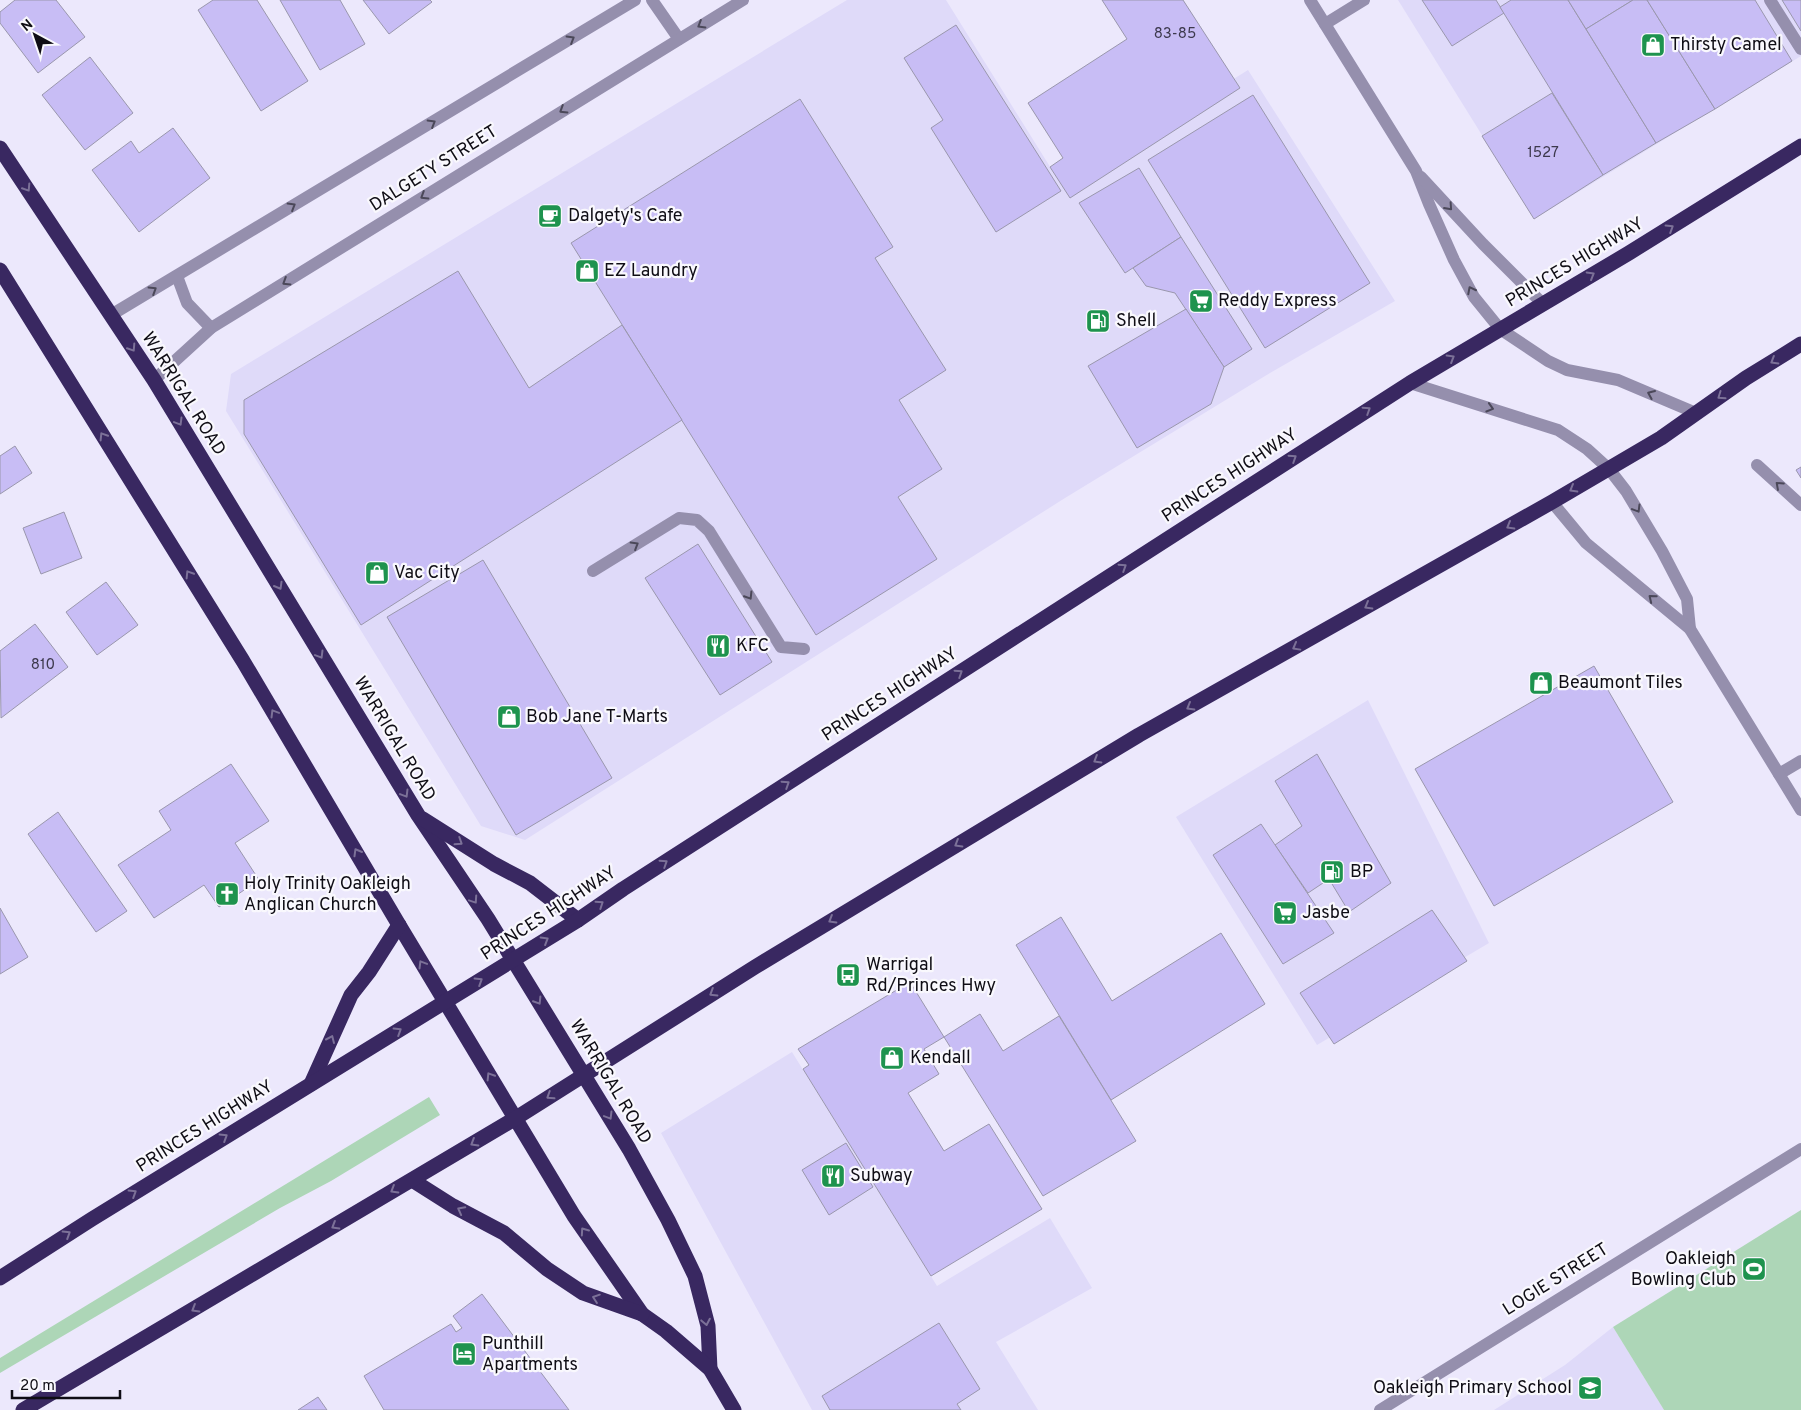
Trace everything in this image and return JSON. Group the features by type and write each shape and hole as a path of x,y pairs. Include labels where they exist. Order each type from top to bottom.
{"highway":[{"name":"PRINCES HIGHWAY","path":"0,1278 75,1229 578,920 631,884 1410,383 1628,254 1801,146"},
{"name":"WARRIGAL ROAD","path":"0,148 154,380 418,815 488,919 634,1157 668,1220 695,1276 708,1326 710,1369"},
{"name":"WARRIGAL ROAD","path":"0,270 243,661 574,1216 642,1314 666,1331 710,1369 734,1410"},
{"path":"23,1410 516,1118 772,957 1139,735 1552,502 1661,438 1746,378 1801,344"},
{"path":"418,815 494,864 530,883 578,920"},
{"path":"311,1084 351,995 369,972 399,925"},
{"path":"412,1180 453,1206 504,1233 547,1269 583,1293 642,1314"}],"street":[{"path":"111,315 635,0"},
{"path":"652,0 679,39"},
{"name":"DALGETY STREET","path":"154,380 211,328 743,0"},
{"path":"1310,0 1416,171 1451,252 1474,297 1500,329 1548,361 1567,370 1618,380 1696,413"},
{"path":"1325,24 1364,0"},
{"path":"1770,0 1801,49"},
{"path":"1416,171 1482,244 1544,304"},
{"path":"177,276 187,303 211,328"},
{"path":"1410,383 1558,430 1587,449 1609,469 1626,491 1662,550 1687,599 1690,629"},
{"path":"1757,465 1801,505"},
{"path":"1552,502 1586,542 1690,629 1801,810"},
{"path":"593,571 679,518 697,520 709,531 781,647 804,649"},
{"path":"1779,774 1801,761"},
{"name":"LOGIE STREET","path":"1380,1410 1801,1149"}],"shaded area":[{"path":"847,0 946,0 1062,186 1248,70 1395,301 1270,373 1065,498 525,840 481,826 226,411 231,374"},
{"path":"1398,0 1801,0 1801,56 1534,219"},
{"name":"BP","path":"1368,700 1489,943 1317,1045 1176,817"},
{"path":"792,1052 937,1286 1050,1218 1092,1288 996,1342 1038,1410 812,1410 661,1133"},
{"name":"Oakleigh Primary School","path":"1613,1327 1664,1410 1494,1410 1565,1365"}],"green space":[{"path":"429,1097 440,1115 331,1181 280,1208 0,1373 0,1358"},
{"name":"Oakleigh Bowling Club","path":"1801,1210 1801,1410 1664,1410 1613,1327"}],"building":[{"path":"15,0 56,0 85,37 38,73 0,23 0,12"},
{"path":"213,0 257,0 308,81 261,111 198,10"},
{"path":"280,0 340,0 365,44 320,70"},
{"path":"363,0 430,0 432,2 389,34"},
{"path":"1102,0 1183,0 1240,88 1070,198 1050,167 1063,158 1028,103 1127,39"},
{"path":"1422,0 1496,0 1504,13 1452,46"},
{"path":"1511,0 1568,0 1656,143 1603,175 1500,7"},
{"path":"1568,0 1633,0 1586,29"},
{"path":"1633,0 1647,0 1715,109 1656,143 1586,29"},
{"path":"1647,0 1755,0 1792,61 1715,109"},
{"path":"1782,0 1801,0 1801,31"},
{"path":"956,25 1061,191 996,232 931,128 943,120 904,58"},
{"path":"90,57 133,113 85,150 42,95"},
{"path":"1552,93 1603,175 1534,219 1482,136"},
{"path":"1253,95 1370,283 1265,348 1148,160"},
{"path":"800,99 893,247 875,258 946,370 899,400 942,469 898,497 937,559 816,635 571,243"},
{"path":"173,128 210,178 139,232 92,170 131,141 139,153"},
{"path":"1139,168 1181,237 1125,273 1079,203"},
{"name":"Reddy Express","path":"1181,237 1252,349 1224,367 1175,293 1146,286 1133,268"},
{"path":"458,271 529,388 622,325 682,420 361,625 244,434 244,400"},
{"path":"1186,309 1224,367 1211,404 1137,448 1088,366"},
{"path":"15,446 32,473 0,494 0,456"},
{"path":"1801,467 1801,478 1796,470"},
{"path":"64,512 82,558 41,574 23,528"},
{"path":"698,544 772,662 720,695 645,578"},
{"path":"483,560 612,778 516,835 387,617"},
{"path":"106,582 138,625 97,655 66,612"},
{"path":"35,624 68,667 1,718 0,651"},
{"path":"1594,666 1673,802 1494,906 1415,769"},
{"path":"1317,754 1391,883 1349,912 1329,879 1308,893 1275,845 1302,826 1275,781"},
{"path":"231,764 269,821 235,843 259,880 219,907 204,885 154,918 118,865 171,830 159,811"},
{"path":"58,812 127,911 96,932 28,834"},
{"name":"Jasbe","path":"1261,824 1334,933 1283,964 1213,855"},
{"path":"0,908 28,957 0,974"},
{"path":"1432,910 1467,961 1334,1044 1300,993"},
{"path":"1061,917 1112,1001 1221,933 1265,1004 1111,1100 1016,945"},
{"path":"910,982 944,1037 924,1049 939,1074 908,1093 944,1151 989,1124 1042,1209 931,1276 803,1069 809,1065 798,1049"},
{"path":"980,1014 1003,1051 1059,1016 1136,1141 1043,1196 944,1037"},
{"path":"846,1143 873,1187 829,1215 802,1170"},
{"name":"Punthill Apartments","path":"482,1294 569,1410 384,1410 364,1376 451,1324 456,1332 462,1328 453,1316"},
{"path":"939,1323 980,1389 957,1404 961,1410 830,1410 822,1396"},
{"path":"318,1397 327,1410 298,1410"}],"place":[{"name":"Thirsty Camel","path":"1653,45"},
{"name":"Dalgety's Cafe","path":"550,216"},
{"name":"EZ Laundry","path":"587,271"},
{"name":"Reddy Express","path":"1201,301"},
{"name":"Shell","path":"1098,321"},
{"name":"Vac City","path":"377,573"},
{"name":"KFC","path":"718,646"},
{"name":"Beaumont Tiles","path":"1541,683"},
{"name":"Bob Jane T-Marts","path":"509,717"},
{"name":"BP","path":"1332,872"},
{"name":"Holy Trinity Oakleigh Anglican Church","path":"227,894"},
{"name":"Jasbe","path":"1285,913"},
{"name":"Warrigal Rd/Princes Hwy","path":"848,975"},
{"name":"Kendall","path":"892,1058"},
{"name":"Subway","path":"833,1176"},
{"name":"Oakleigh Bowling Club","path":"1754,1269"},
{"name":"Punthill Apartments","path":"464,1354"},
{"name":"Oakleigh Primary School","path":"1590,1388"}]}
